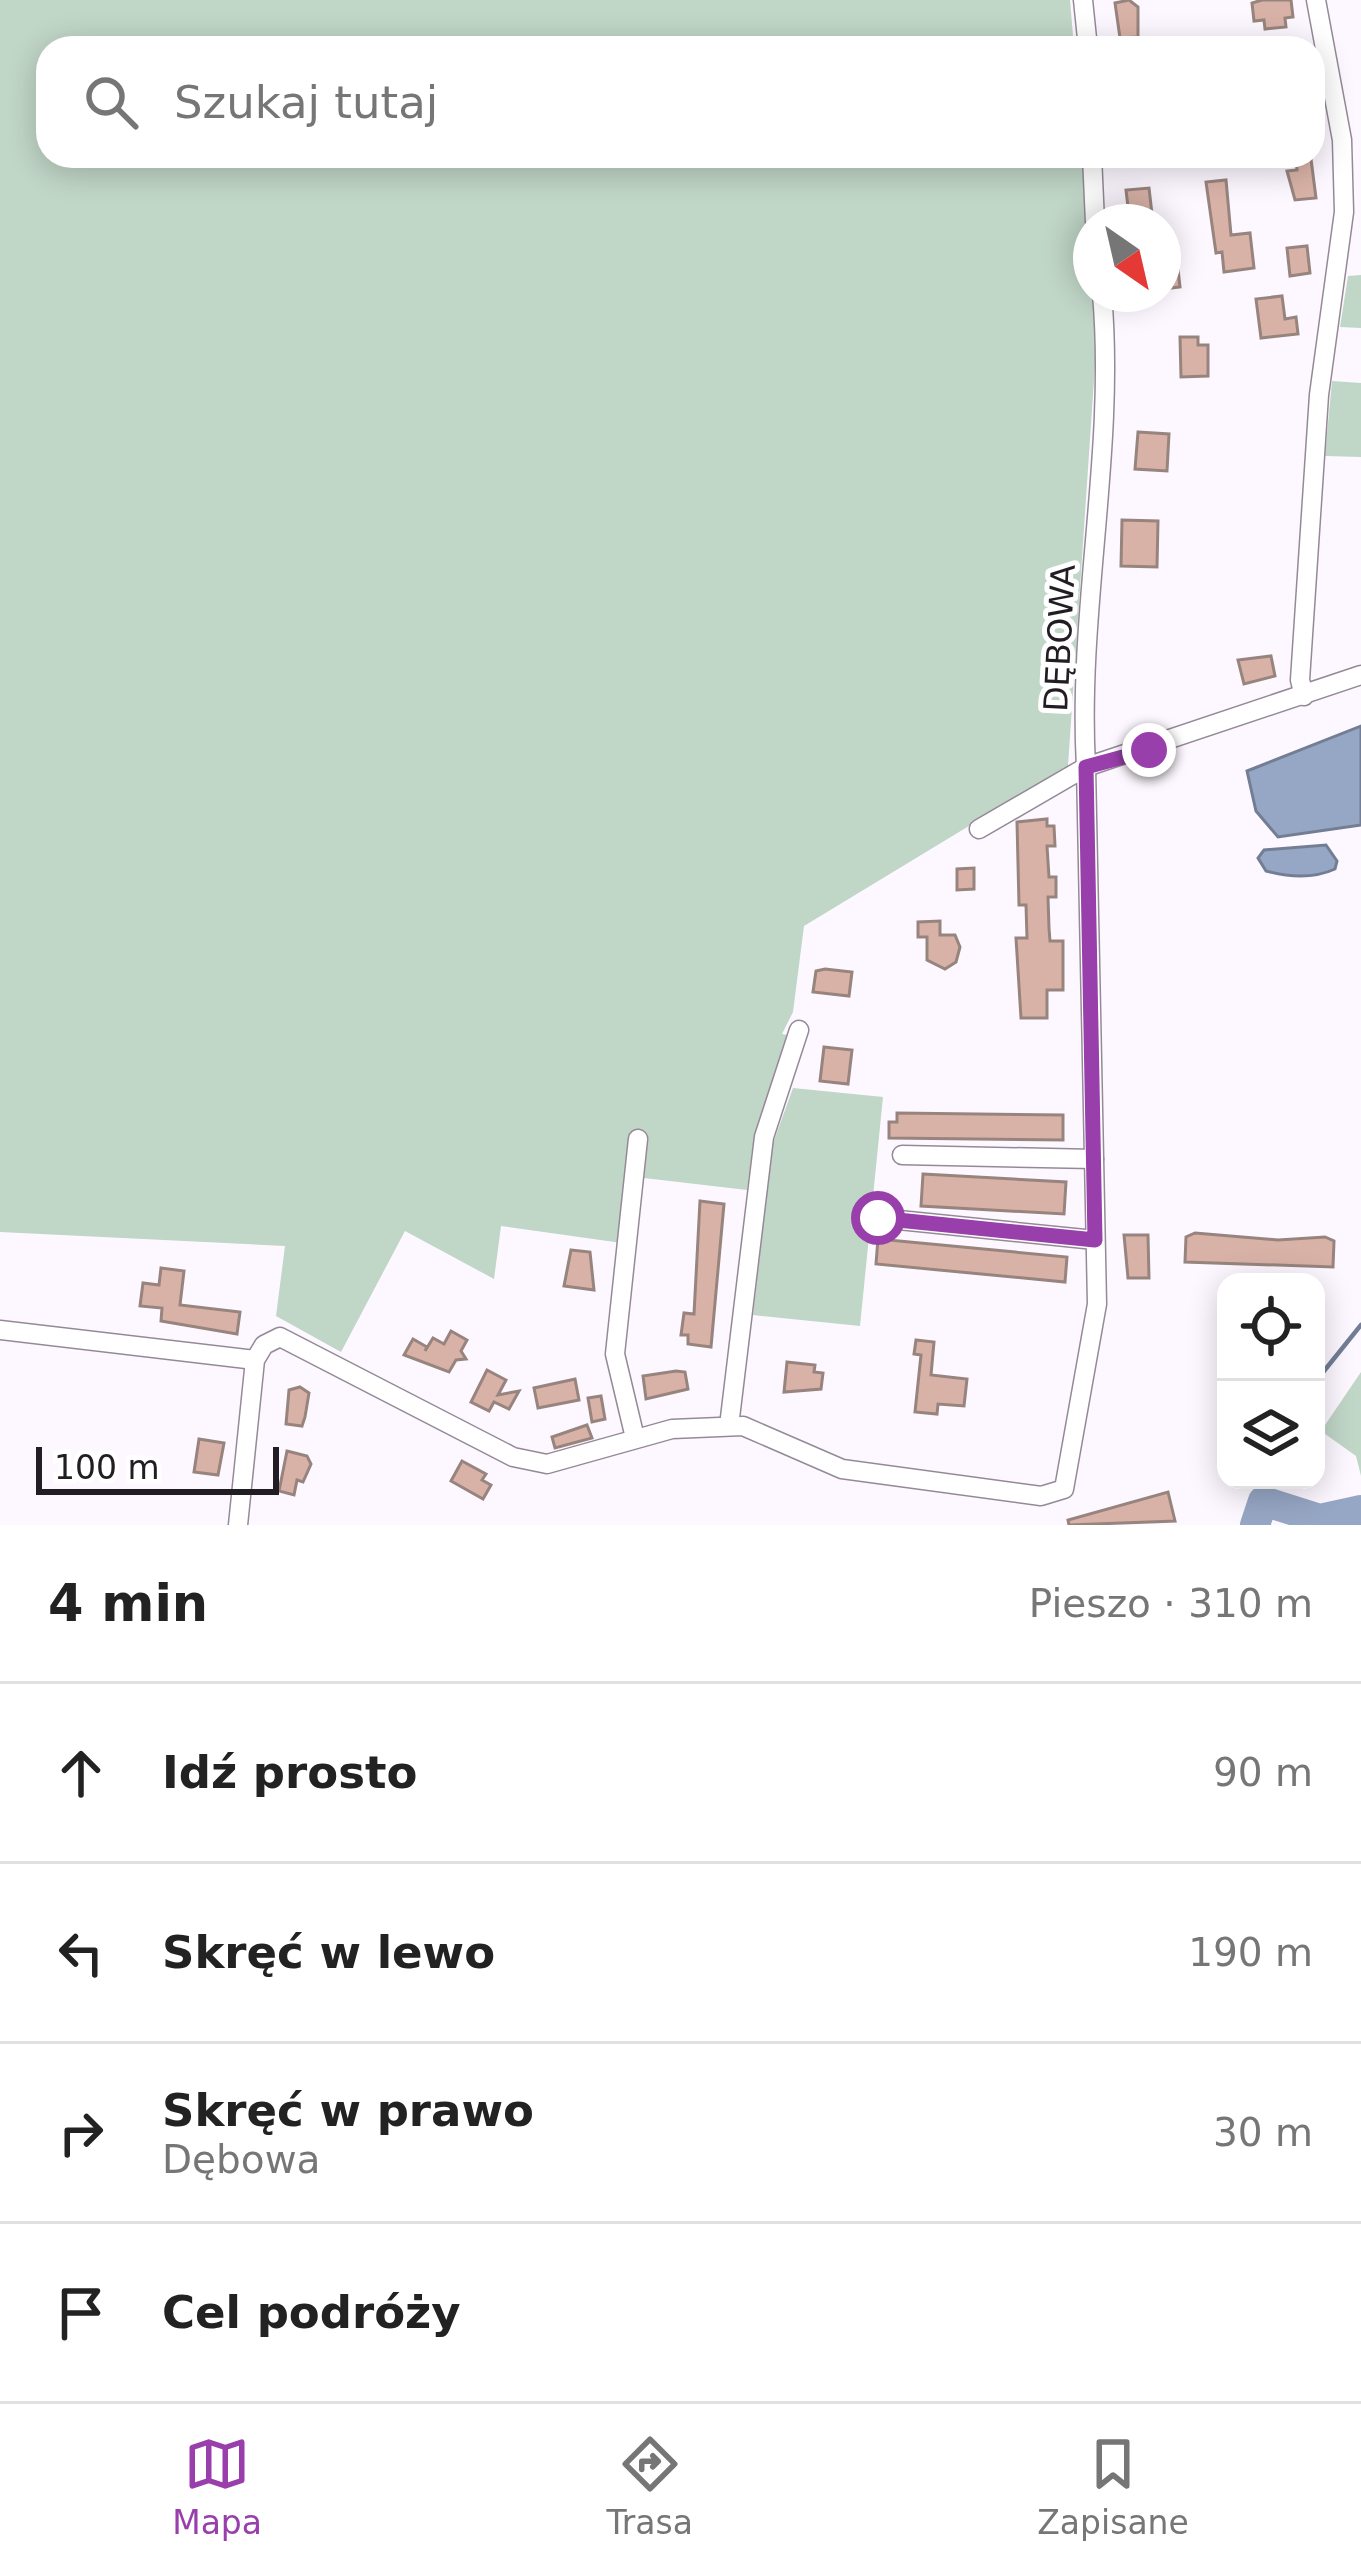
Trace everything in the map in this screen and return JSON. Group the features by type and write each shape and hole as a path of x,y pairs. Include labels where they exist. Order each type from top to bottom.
{"street":[{"path":"1083,0 1087,36"},
{"path":"1316,0 1323,36"},
{"path":"1304,696 1300,680 1319,395 1343,194 1342,140 1325,48"},
{"path":"1093,168 1094,204"},
{"name":"DĘBOWA","path":"729,1426 758,1430 842,1469 1056,1495 1067,1481 1097,1304 1083,714 1099,477 1102,312"},
{"path":"979,829 1086,767 1361,676"},
{"path":"238,1525 255,1360 272,1339 288,1338 514,1457 542,1464 685,1427 729,1426 764,1137 799,1030"},
{"path":"635,1438 615,1354 638,1138"},
{"path":"902,1155 1094,1160"},
{"path":"878,1218 1095,1240"},
{"path":"0,1330 255,1360"}],"green space":[{"path":"0,0 1070,0 1073,36 36,36 36,168 1084,168 1086,204 1073,204 1073,312 1097,312 1098,320 1068,766 804,926 793,1012 782,1034 788,1035 786,1046 753,1144 747,1190 644,1178 636,1245 501,1226 494,1279 405,1231 341,1352 276,1316 285,1246 0,1232"},
{"path":"1361,275 1361,328 1340,327 1348,276"},
{"path":"1332,381 1361,383 1361,457 1325,456"},
{"path":"793,1088 883,1097 860,1326 753,1315 772,1146"},
{"path":"1361,1372 1361,1476 1356,1456 1325,1434 1325,1425"}],"water":[{"path":"1361,726 1361,825 1278,837 1256,811 1247,771"},
{"path":"1326,845 1337,861 1335,869 1318,874 1266,871 1258,858 1264,850"}],"building":[{"path":"1129,0 1138,7 1138,36 1120,36 1115,3"},
{"path":"1291,0 1293,17 1285,18 1286,27 1265,29 1264,20 1254,21 1252,3"},
{"path":"1312,168 1316,198 1295,200 1287,171"},
{"path":"1226,180 1231,235 1250,233 1254,268 1224,272 1222,252 1216,253 1206,182"},
{"path":"1149,188 1151,204 1128,204 1126,190"},
{"path":"1307,246 1310,273 1290,276 1287,248"},
{"path":"1282,296 1285,319 1296,317 1298,334 1261,338 1256,299"},
{"path":"1180,337 1198,337 1198,345 1208,345 1208,376 1181,377"},
{"path":"1138,432 1169,434 1167,471 1135,469"},
{"path":"1122,520 1158,521 1157,567 1121,566"},
{"path":"1271,656 1275,676 1244,684 1238,660"},
{"path":"1047,819 1047,826 1054,826 1055,846 1047,846 1049,877 1056,877 1056,897 1048,897 1050,941 1063,941 1063,990 1047,990 1047,1018 1021,1018 1016,938 1027,938 1026,905 1019,905 1017,822"},
{"path":"974,868 974,889 957,890 957,869"},
{"path":"940,921 940,935 955,935 960,947 956,962 945,969 927,960 927,937 918,937 918,922"},
{"path":"816,971 852,972 849,996 813,992"},
{"path":"824,1047 852,1050 848,1084 820,1081"},
{"path":"897,1113 1063,1115 1063,1140 889,1138 889,1122 897,1122"},
{"path":"923,1174 1066,1182 1064,1214 921,1206"},
{"path":"700,1201 724,1204 711,1347 688,1344 688,1335 681,1335 684,1313 694,1314"},
{"path":"1195,1233 1278,1240 1325,1237 1334,1241 1333,1267 1185,1262 1186,1237"},
{"path":"1124,1235 1148,1235 1149,1278 1128,1278"},
{"path":"878,1239 1067,1257 1065,1282 876,1264"},
{"path":"571,1250 590,1252 594,1290 564,1286"},
{"path":"161,1268 184,1271 180,1305 240,1312 237,1334 161,1321 162,1308 140,1306 143,1283 159,1285"},
{"path":"451,1331 467,1340 461,1351 466,1359 456,1360 449,1372 404,1355 413,1339 427,1347 425,1351 433,1338 444,1344"},
{"path":"916,1340 934,1342 931,1375 967,1379 964,1406 938,1404 937,1414 915,1412 921,1355 914,1354"},
{"path":"787,1362 815,1365 814,1372 823,1373 821,1389 784,1392"},
{"path":"487,1370 506,1380 498,1395 519,1391 509,1409 494,1402 489,1411 471,1402"},
{"path":"685,1372 688,1389 646,1399 643,1376"},
{"path":"575,1379 579,1400 538,1408 534,1388"},
{"path":"300,1387 309,1393 302,1426 286,1424 289,1390"},
{"path":"601,1396 605,1419 592,1422 588,1398"},
{"path":"587,1425 592,1438 555,1448 552,1437"},
{"path":"199,1439 224,1443 218,1475 194,1472"},
{"path":"287,1451 307,1456 311,1464 303,1482 297,1480 294,1495 279,1491"},
{"path":"462,1461 486,1474 482,1480 491,1485 483,1499 451,1481"},
{"path":"1168,1492 1175,1521 1069,1525 1068,1520"}],"waterway":[{"path":"1325,1370 1361,1325"},
{"path":"1263,1501 1268,1489"},
{"path":"1255,1525 1263,1501 1320,1519 1361,1510"}],"route":[{"path":"878,1218 1095,1240 1086,767 1149,750"}]}
